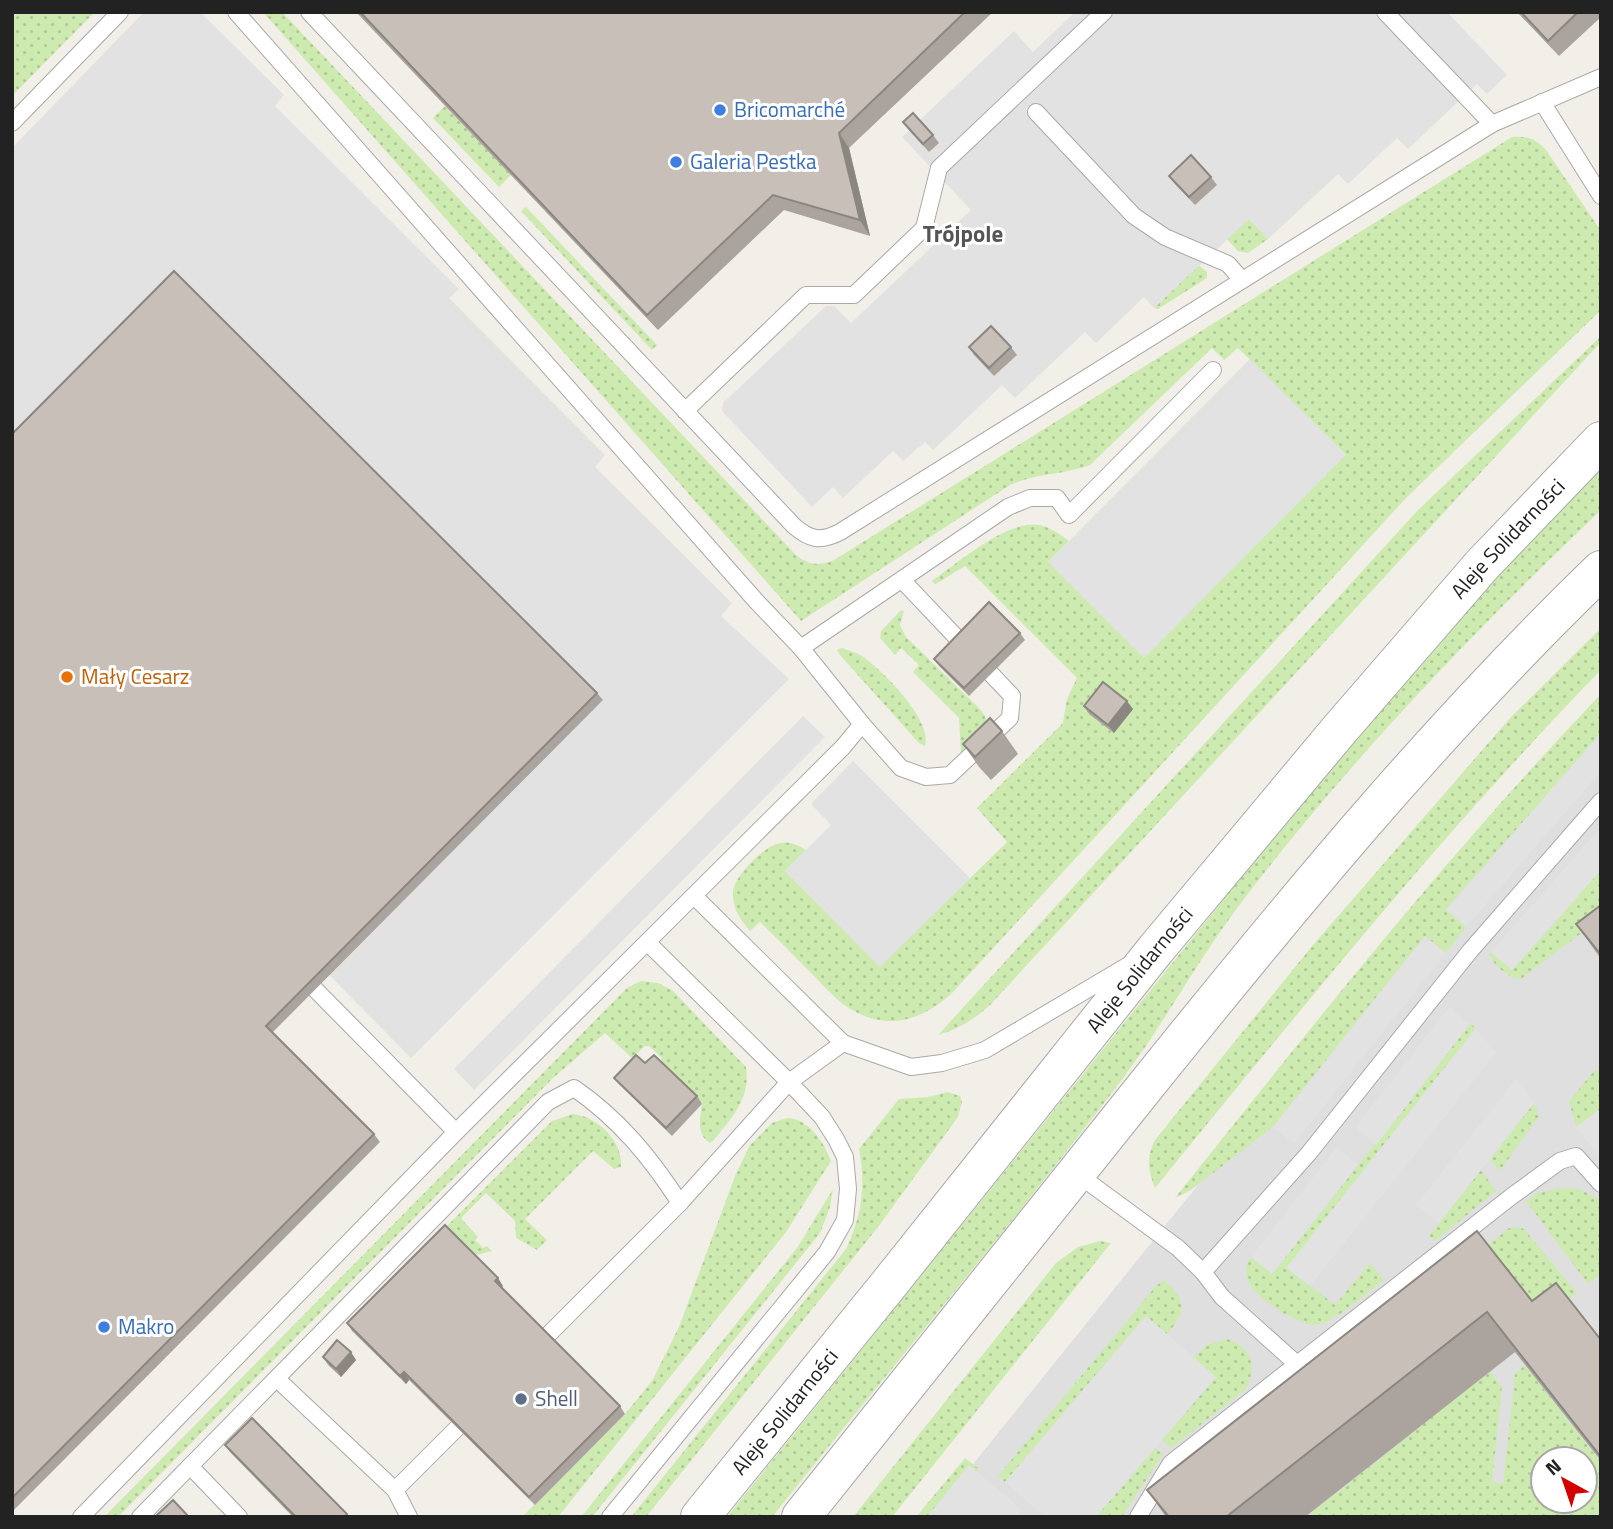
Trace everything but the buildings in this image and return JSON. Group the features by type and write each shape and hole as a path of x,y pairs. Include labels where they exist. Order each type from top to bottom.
{"street":[{"name":"Aleje Solidarności","path":"699,1517 1156,949 1340,729 1482,565 1601,441"},
{"path":"802,1517 1283,917 1426,751 1540,629 1601,570"}],"lane":[{"path":"12,123 120,12"},
{"path":"236,12 757,602 801,648 901,768 926,777 950,775 1010,718 1012,696 902,580"},
{"path":"309,12 794,526 806,536 817,540 830,537 1492,124 1601,77"},
{"path":"685,411 806,295 854,295 874,276 924,228 939,168 1104,12"},
{"path":"1385,12 1492,124"},
{"path":"1542,102 1601,196"},
{"path":"1036,112 1134,216 1165,237 1228,264 1242,280"},
{"path":"801,648 1008,507 1030,498 1058,498 1069,515 1213,370"},
{"path":"81,1517 456,1132 648,943 843,747 862,724"},
{"path":"1203,1272 1309,1153 1469,951 1601,801"},
{"path":"694,896 843,1043 911,1067 965,1058 985,1050 1156,949"},
{"path":"610,1517 827,1252 845,1220 848,1189 845,1157 822,1117 648,943"},
{"path":"285,958 456,1132"},
{"path":"547,1336 680,1203 789,1082 843,1043"},
{"path":"140,1517 548,1102 574,1088 600,1106 651,1159 680,1203"},
{"path":"1138,1517 1171,1462 1560,1161 1576,1156 1601,1184"},
{"path":"1076,1173 1178,1248 1203,1272 1222,1297 1298,1365"},
{"path":"277,1379 395,1490 409,1517"},
{"path":"395,1490 457,1428"},
{"path":"190,1466 239,1517"}],"shaded area":[{"path":"144,12 200,12 284,95 275,106 459,289 449,298 605,455 595,467 732,603 721,616 789,679 411,1058 12,653 12,148"},
{"path":"1075,12 1447,12 1507,75 1487,94 1477,84 1408,149 1397,138 1348,184 1338,174 1268,239 1249,219 1154,308 1144,297 1096,343 1085,332 1015,398 1002,385 933,450 925,442 903,461 893,451 843,498 833,487 812,507 722,411 723,403 826,306 834,306 851,323 971,210 902,137 1014,31 1033,52"},
{"path":"1250,359 1346,455 1144,658 1048,562"},
{"path":"1601,707 1601,1517 990,1517 961,1479 1404,929"},
{"path":"803,716 825,737 474,1090 454,1069"},
{"path":"1601,733 1601,771 1466,927 1446,910"},
{"path":"853,761 970,878 880,967 785,871 831,825 811,804"},
{"path":"1601,827 1601,870 1512,970 1491,952"},
{"path":"1425,936 1446,953 1294,1144 1273,1127"},
{"path":"1449,1007 1470,1024 1376,1145 1355,1127"},
{"path":"1476,1028 1496,1053 1310,1286 1286,1268"},
{"path":"1517,1078 1534,1103 1439,1223 1416,1205"},
{"path":"1600,1109 1601,1111 1601,1159 1576,1127"},
{"path":"1337,1147 1358,1165 1272,1274 1251,1257"},
{"path":"1146,1316 1216,1377 1096,1517 1045,1517 1005,1482"},
{"path":"969,1465 1021,1509 1016,1517 927,1517"}],"green space":[{"path":"12,12 95,12 12,96"},
{"path":"263,12 282,12 797,556 810,563 819,564 834,560 1512,137 1530,139 1546,150 1601,231 1601,310 1406,498 952,993 930,1010 906,1019 893,1021 867,1017 830,993 760,922 750,931 737,913 734,903 733,892 739,878 759,855 774,845 791,843 806,850 785,871 880,966 1007,842 977,808 1063,723 1067,699 1077,678 965,566 936,584 933,580 984,544 1013,529 1040,525 1069,541 1048,562 1346,455 1238,348 1224,360 1212,348 1090,465 1029,478 1010,485 801,621"},
{"path":"445,106 511,175 499,187 433,118"},
{"path":"1217,185 1268,239 1248,253 1238,251 1195,205"},
{"path":"526,207 657,345 652,350 521,211"},
{"path":"1195,262 1207,272 1207,278 1158,309 1154,308 1178,285"},
{"path":"1601,336 1601,342 991,1004 966,1023 938,1035 1418,510"},
{"path":"1601,462 1601,510 1411,701 1279,854 1223,928 1121,1081 992,1246 772,1517 727,1517 1314,787 1492,580"},
{"path":"901,610 904,611 900,625 906,637 985,716 989,728 961,754 959,718 913,672 919,665 901,648 895,655 880,638 881,631"},
{"path":"1601,628 1601,670 1428,859 1155,1188 1149,1164 1155,1140 1313,945 1511,717"},
{"path":"841,648 862,656 904,696 921,723 925,746 919,743 839,654 837,650"},
{"path":"1601,694 1601,733 1446,909 1466,927 1446,953 1425,936 1273,1127 1191,1190 1175,1198 1436,878"},
{"path":"1601,870 1601,918 1521,979 1507,974 1495,963 1489,955 1491,952 1512,970"},
{"path":"641,981 658,983 672,990 746,1067 743,1098 713,1141 710,1143 706,1140 701,1131 702,1104 660,1063 662,1058 649,1046 645,1046 632,1058 605,1033 552,1079 118,1517 104,1517 627,988"},
{"path":"1470,1024 1476,1028 1287,1268 1335,1305 1370,1263 1384,1280 1341,1313 1316,1325 1299,1321 1268,1303 1253,1289 1248,1280 1246,1273 1251,1257 1272,1274"},
{"path":"1596,1069 1601,1075 1601,1111 1576,1127 1569,1101"},
{"path":"948,1092 960,1096 962,1102 958,1117 878,1227 646,1517 631,1517 846,1249 856,1225 861,1200 859,1149 899,1099 928,1097"},
{"path":"1534,1103 1539,1116 1500,1171 1490,1159"},
{"path":"573,1114 591,1120 607,1132 618,1148 621,1167 614,1169 593,1151 525,1219 547,1240 537,1250 516,1238 515,1221 486,1193 461,1218 478,1237 475,1240 483,1248 487,1246 492,1251 474,1254 447,1226 552,1121"},
{"path":"787,1118 802,1122 814,1132 831,1161 786,1232 558,1517 522,1517 625,1414 652,1381 679,1327 735,1176 750,1145 772,1123"},
{"path":"1481,1170 1496,1191 1435,1241 1429,1236"},
{"path":"1577,1188 1601,1200 1601,1274 1588,1284 1526,1201 1537,1193"},
{"path":"833,1189 830,1207 820,1233 592,1517 581,1517 797,1248"},
{"path":"1509,1228 1524,1229 1577,1293 1542,1319 1486,1247"},
{"path":"1100,1241 1111,1243 892,1517 853,1517 1056,1263 1078,1247"},
{"path":"1164,1280 1177,1294 1181,1306 1178,1319 1167,1334 1146,1316 1005,1482 998,1476 1156,1286"},
{"path":"1227,1339 1242,1347 1250,1359 1251,1374 1245,1390 1171,1448 1162,1440 1215,1378 1193,1358 1208,1344"},
{"path":"1525,1365 1588,1445 1529,1445 1529,1515 1599,1515 1599,1459 1601,1517 1306,1517 1490,1371 1502,1387 1492,1482 1503,1484 1515,1374"},
{"path":"1155,1448 1163,1454 1122,1517 1096,1517"},
{"path":"965,1458 979,1469 937,1517 916,1517"}],"place":[{"name":"Bricomarché","path":"720,110"},
{"name":"Galeria Pestka","path":"676,162"},
{"name":"Mały Cesarz","path":"67,677"},
{"name":"Makro","path":"104,1327"},
{"name":"Shell","path":"521,1399"}],"district":[{"name":"Trójpole","path":"963,234"}]}
